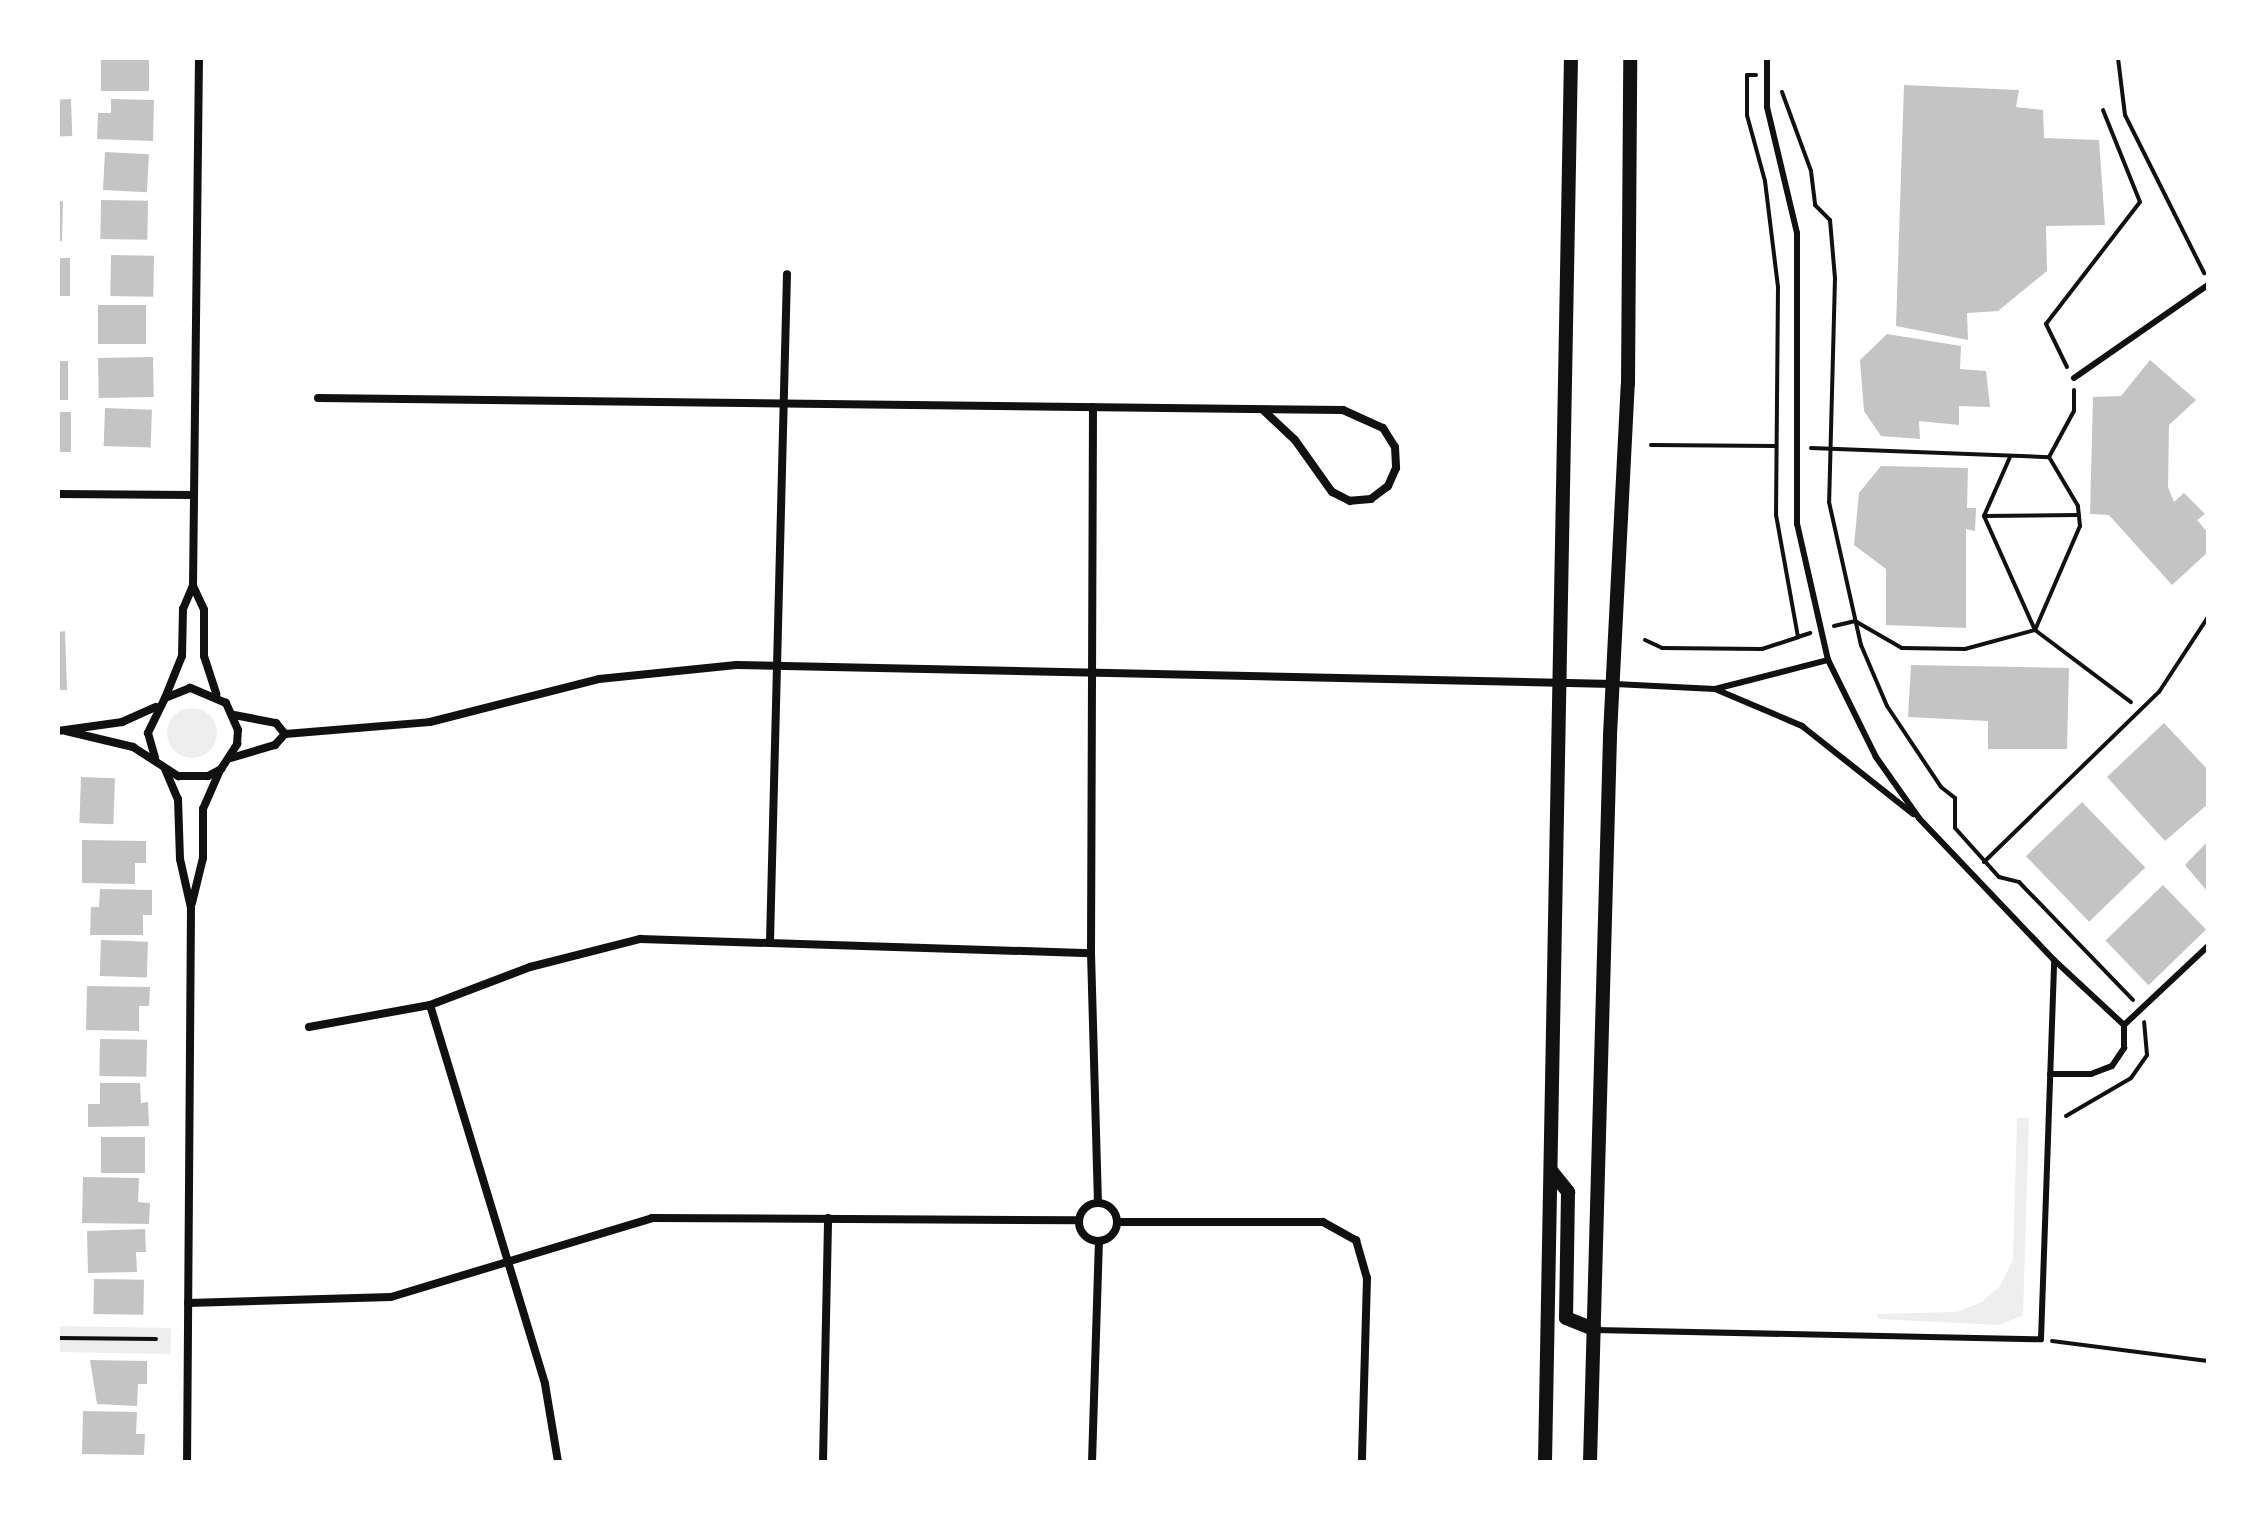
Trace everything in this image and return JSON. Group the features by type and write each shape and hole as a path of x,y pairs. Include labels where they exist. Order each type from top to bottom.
{"street":[{"path":"62,731 122,722 156,707 165,698 182,656 183,609 193,586 199,58"},
{"path":"1545,1462 1563,681 1571,58"},
{"path":"1590,1462 1615,684 1628,384 1630,58"},
{"path":"770,941 787,274"},
{"path":"318,398 1343,410 1383,428 1395,447 1396,468 1388,486 1371,499 1350,501 1332,492 1295,440 1263,410"},
{"path":"188,1303 391,1297 503,1259 652,1218 1079,1220 1098,1203 1091,953 1093,407"},
{"path":"58,494 193,495"},
{"path":"187,1462 191,908 203,858 205,798 231,758 238,730 234,715 216,694 204,656 204,610 193,586"},
{"path":"231,758 275,745 285,734 430,722 599,679 775,665 1615,684"},
{"path":"165,698 190,688 216,694"},
{"path":"155,758 148,733 156,707"},
{"path":"234,715 276,723 285,734"},
{"path":"62,731 122,743 155,758 165,769 178,799 180,859 191,908"},
{"path":"165,769 193,778 221,769"},
{"path":"309,1027 430,1005 530,967 640,939 1091,953"},
{"path":"430,1005 503,1259 545,1384 558,1462"},
{"path":"1552,1172 1568,1192 1566,1318 1595,1330"},
{"path":"1098,1203 1113,1211 1117,1222 1114,1233 1099,1241"},
{"path":"823,1462 828,1218"},
{"path":"1079,1220 1082,1232 1099,1241"},
{"path":"1117,1222 1323,1222 1356,1240 1367,1278 1362,1462"},
{"path":"1092,1462 1099,1241"}],"lane":[{"path":"1767,58 1767,107 1797,233 1797,524 1818,630 1828,660 1876,757 1919,818 2054,960 2124,1025"},
{"path":"2074,378 2208,284"},
{"path":"1615,684 1715,689 1828,660"},
{"path":"1715,689 1802,726 1919,818"},
{"path":"2050,1074 2091,1074 2112,1066 2124,1048 2124,1025 2208,946"},
{"path":"1595,1330 2041,1339 2054,960"}],"path":[{"path":"2118,58 2125,115 2208,284"},
{"path":"1798,637 1776,515 1778,287 1765,181 1747,115 1747,75 1782,75 1782,94 1811,171 1815,205 1830,220 1835,278 1829,502 1855,621 1887,706 1941,787 1955,798 1955,828 1999,877 2019,882 2140,1010 2147,1055 2131,1078 2066,1116"},
{"path":"2049,457 2074,411 2074,378 2046,324 2140,202 2103,110"},
{"path":"1651,445 1775,446 2049,457"},
{"path":"2010,457 1984,516 2035,630 2131,702"},
{"path":"2035,630 2080,526 2079,515 2049,457"},
{"path":"1984,516 2079,515"},
{"path":"1972,874 2159,692 2208,617"},
{"path":"1645,640 1662,648 1762,649 1855,621 1902,648 1965,649 2035,630"},
{"path":"58,1338 156,1339"},
{"path":"2041,1339 2208,1361"}],"shaded area":[{"path":"192,708 210,715 217,733 210,751 192,758 174,751 167,733 174,715"},
{"path":"2017,1118 2029,1118 2023,1315 2000,1325 1879,1319 1876,1314 1956,1312 1982,1302 2000,1286 2013,1260"},
{"path":"58,1326 171,1328 171,1354 58,1352"}],"building":[{"path":"101,58 149,58 149,91 101,91"},
{"path":"1904,85 2019,90 2016,107 2043,110 2044,138 2099,140 2105,225 2046,226 2047,271 1998,311 1967,313 1968,340 1896,326"},
{"path":"58,99 71,99 72,136 59,136"},
{"path":"111,99 154,100 153,141 97,139 98,113 111,113"},
{"path":"105,152 149,154 147,192 103,190"},
{"path":"101,200 148,201 147,240 100,239"},
{"path":"58,201 63,201 62,241 58,241"},
{"path":"111,255 154,256 153,297 110,296"},
{"path":"58,258 70,258 70,296 58,296"},
{"path":"98,305 146,305 146,344 98,344"},
{"path":"1887,334 1961,346 1960,369 1986,371 1990,407 1959,406 1959,425 1919,421 1920,439 1881,436 1864,411 1860,360"},
{"path":"153,357 154,397 99,398 98,358"},
{"path":"2150,360 2196,400 2169,425 2168,487 2174,502 2184,493 2205,514 2197,520 2208,533 2208,552 2172,585 2109,515 2090,514 2093,397 2121,396"},
{"path":"58,361 68,361 68,400 58,400"},
{"path":"105,408 152,410 151,448 104,446"},
{"path":"58,412 71,412 71,452 58,452"},
{"path":"1881,466 1968,468 1967,508 1976,508 1975,531 1966,529 1966,628 1886,625 1886,569 1854,545 1859,493"},
{"path":"65,631 67,690 58,690 58,632"},
{"path":"1911,665 2069,668 2067,749 1988,749 1988,721 1908,717"},
{"path":"2164,723 2208,770 2208,804 2165,841 2107,777"},
{"path":"81,777 115,778 113,824 79,823"},
{"path":"2082,802 2145,867 2089,922 2026,856"},
{"path":"82,840 146,841 146,863 135,863 135,884 82,883"},
{"path":"2208,841 2208,892 2185,865"},
{"path":"2163,885 2206,930 2149,985 2105,941"},
{"path":"100,889 152,890 152,915 143,915 143,935 90,935 91,907 99,907"},
{"path":"101,940 148,942 147,978 100,976"},
{"path":"87,986 150,987 149,1006 139,1006 139,1031 86,1030"},
{"path":"100,1039 147,1040 146,1077 99,1076"},
{"path":"100,1083 140,1083 141,1103 148,1102 149,1126 88,1127 88,1104 100,1104"},
{"path":"101,1137 145,1137 145,1173 101,1173"},
{"path":"83,1177 139,1178 138,1202 150,1203 149,1224 82,1223"},
{"path":"145,1229 146,1252 136,1252 137,1272 88,1273 87,1231"},
{"path":"94,1279 144,1280 143,1315 93,1314"},
{"path":"90,1360 147,1361 147,1384 138,1384 137,1406 97,1404"},
{"path":"83,1411 137,1412 136,1434 145,1434 144,1455 82,1454"}]}
